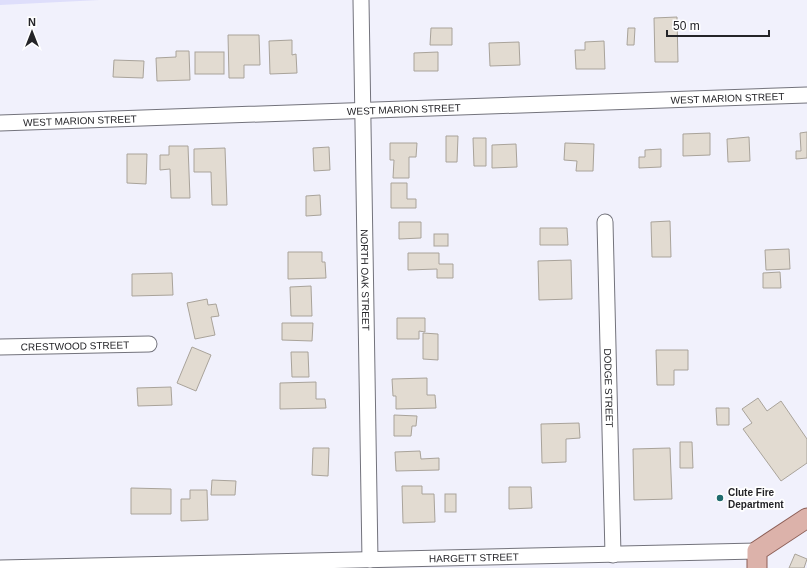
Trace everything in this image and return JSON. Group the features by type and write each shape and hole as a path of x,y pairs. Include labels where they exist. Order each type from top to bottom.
{"main road":[{"path":"757,559 807,518"}],"street":[{"name":"NORTH OAK STREET","path":"361,0 364,111 370,560"},
{"name":"WEST MARION STREET","path":"0,123 807,95"},
{"name":"DODGE STREET","path":"605,222 613,555"},
{"name":"CRESTWOOD STREET","path":"0,347 150,344"},
{"name":"HARGETT STREET","path":"0,568 370,560 473,563 613,555 757,559"}],"shaded area":[{"path":"0,0 100,0 0,5"}],"building":[{"path":"677,17 678,62 655,62 654,18"},
{"path":"431,28 452,28 452,45 430,45"},
{"path":"628,28 635,28 634,45 627,45"},
{"path":"228,35 259,35 260,65 244,65 244,78 229,78"},
{"path":"292,40 292,55 296,54 297,73 270,74 269,41"},
{"path":"604,41 605,69 576,69 575,50 585,50 585,42"},
{"path":"519,42 520,65 490,66 489,43"},
{"path":"176,51 189,51 190,80 157,81 156,58 176,57"},
{"path":"195,52 224,52 224,74 195,74"},
{"path":"438,52 438,71 414,71 414,53"},
{"path":"114,60 144,61 143,78 113,77"},
{"path":"807,132 807,158 796,159 796,151 801,151 800,133"},
{"path":"710,133 710,155 683,156 683,134"},
{"path":"446,136 458,136 457,162 446,162"},
{"path":"749,137 750,161 728,162 727,139"},
{"path":"473,138 486,138 486,166 474,166"},
{"path":"390,143 417,143 416,157 409,157 409,178 393,178 394,160 390,160"},
{"path":"565,143 594,144 593,171 576,171 577,161 564,160"},
{"path":"516,144 517,167 492,168 492,145"},
{"path":"169,146 188,146 190,198 171,198 170,169 160,170 160,155 169,155"},
{"path":"329,147 330,170 314,171 313,148"},
{"path":"225,148 227,205 212,205 211,172 194,172 194,149"},
{"path":"661,149 661,167 639,168 639,157 645,157 645,150"},
{"path":"127,154 147,154 146,184 127,183"},
{"path":"391,183 407,183 407,199 416,199 416,208 391,208"},
{"path":"320,195 321,215 306,216 306,196"},
{"path":"670,221 671,257 652,257 651,222"},
{"path":"399,222 421,222 421,238 399,239"},
{"path":"540,228 567,228 568,245 540,245"},
{"path":"434,234 448,234 448,246 434,246"},
{"path":"789,249 790,269 766,270 765,250"},
{"path":"288,252 322,252 322,262 325,262 326,278 288,279"},
{"path":"408,253 439,253 439,264 453,264 453,278 437,278 437,269 408,270"},
{"path":"571,260 572,299 539,300 538,261"},
{"path":"780,272 781,288 763,288 763,273"},
{"path":"172,273 173,295 132,296 132,274"},
{"path":"311,286 312,316 291,316 290,287"},
{"path":"207,299 208,305 216,304 219,316 211,317 215,335 195,339 187,303"},
{"path":"397,318 425,318 425,332 419,331 419,339 397,339"},
{"path":"282,323 313,323 312,341 282,340"},
{"path":"423,333 438,334 438,360 423,359"},
{"path":"192,347 211,355 196,391 177,383"},
{"path":"656,350 688,350 688,370 674,370 674,385 657,385"},
{"path":"291,352 308,352 309,377 292,377"},
{"path":"427,378 427,395 435,395 436,408 396,409 396,396 393,396 392,379"},
{"path":"316,382 316,399 325,399 326,408 280,409 280,383"},
{"path":"171,387 172,405 138,406 137,388"},
{"path":"758,398 767,411 781,401 807,439 807,463 781,481 743,429 752,423 742,409"},
{"path":"716,408 729,408 729,425 717,425"},
{"path":"394,415 417,416 416,426 412,426 411,436 394,436"},
{"path":"579,423 580,438 566,439 566,462 542,463 541,424"},
{"path":"680,442 692,442 693,468 680,468"},
{"path":"313,448 329,448 328,476 312,475"},
{"path":"670,448 672,499 634,500 633,449"},
{"path":"420,451 421,459 439,458 439,470 396,471 395,452"},
{"path":"212,480 236,481 235,495 211,495"},
{"path":"402,486 422,486 422,494 434,494 435,522 403,523"},
{"path":"509,487 531,487 532,508 509,509"},
{"path":"131,488 171,489 171,514 131,514"},
{"path":"190,490 207,490 208,520 181,521 181,499 190,499"},
{"path":"445,494 456,494 456,512 445,512"},
{"path":"795,554 807,559 804,568 789,568"}],"place":[{"name":"Clute Fire Department","path":"720,498"}]}
